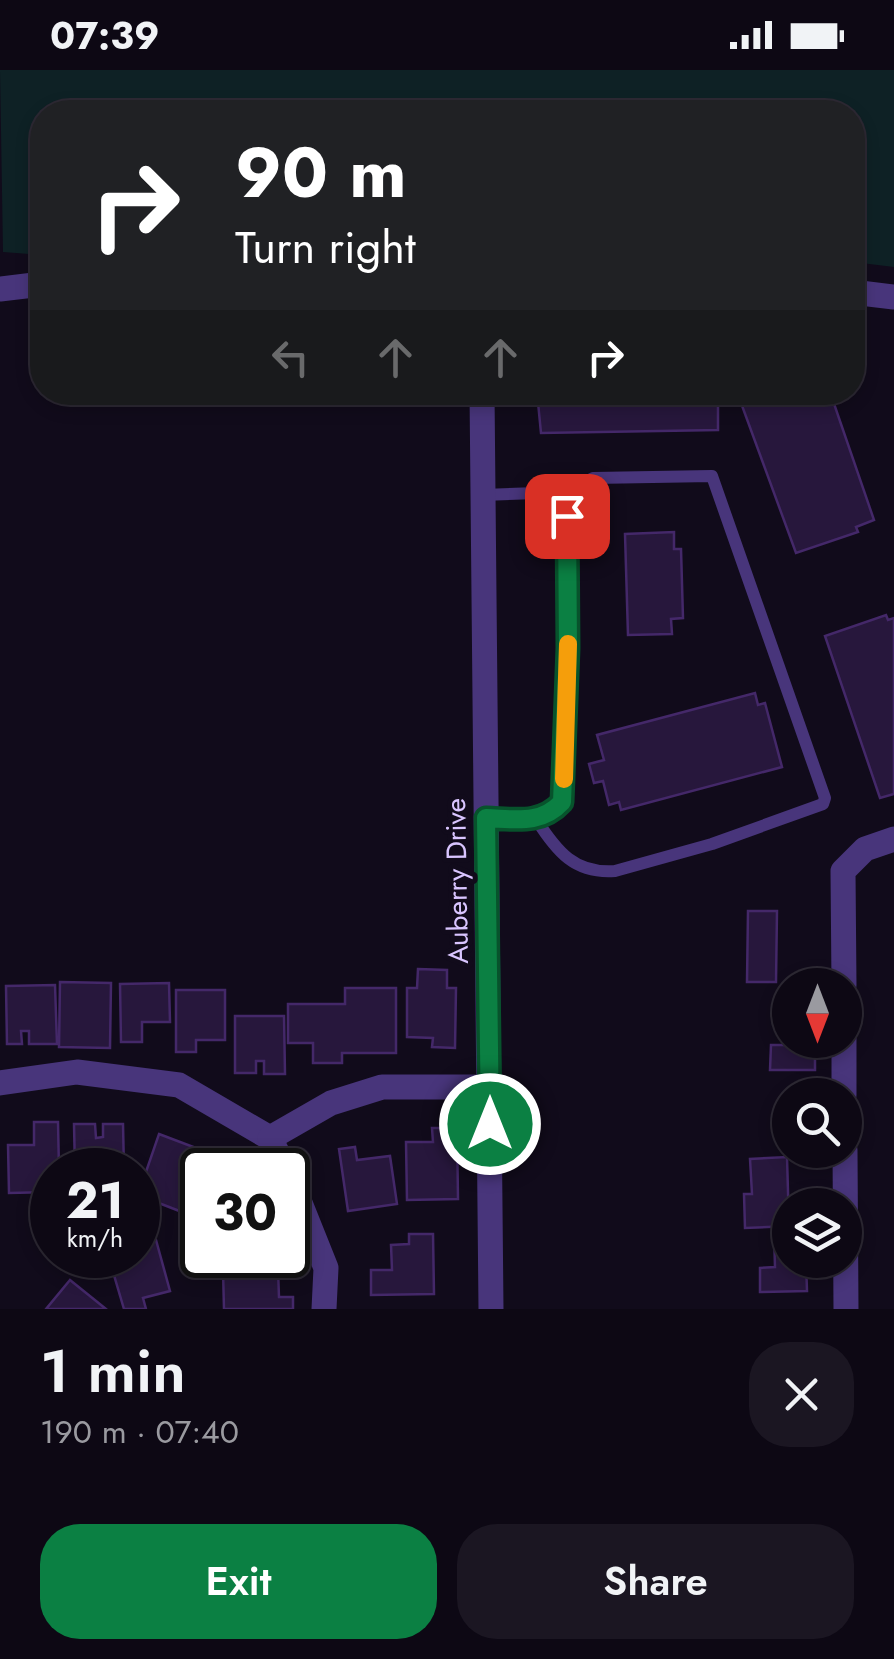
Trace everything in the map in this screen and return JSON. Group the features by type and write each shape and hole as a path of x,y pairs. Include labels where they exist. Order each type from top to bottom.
{"street":[{"path":"0,272 30,281"},
{"path":"0,290 30,286"},
{"path":"865,294 894,297"},
{"name":"Auberry Drive","path":"482,405 491,1309"},
{"path":"844,968 843,871 865,849 894,839"},
{"path":"0,1083 76,1072 178,1085 270,1138 275,1148"},
{"path":"270,1138 332,1103 382,1087 490,1087"},
{"path":"845,1168 846,1309"},
{"path":"310,1228 326,1268 324,1309"}],"lane":[{"path":"483,494 566,492 594,478 712,476 825,798 823,804 760,828 615,871 591,872 570,862 536,820"},
{"path":"486,818 536,820 552,813 562,802 566,492"}],"green space":[{"path":"0,70 894,70 894,267 865,263 865,100 30,100 30,254 3,252"}],"building":[{"path":"538,405 718,405 718,430 541,433"},
{"path":"742,405 834,405 874,520 856,527 858,532 796,553"},
{"path":"674,532 674,549 681,549 683,618 671,619 672,634 628,635 625,534"},
{"path":"886,615 888,620 894,618 894,794 880,798 825,636"},
{"path":"755,693 758,705 765,703 782,767 621,810 619,802 609,805 603,781 594,783 589,764 604,760 597,735"},
{"path":"748,911 777,911 776,968 772,968 772,982 747,982"},
{"path":"418,969 447,970 447,988 456,988 455,1048 432,1047 433,1038 407,1037 407,988 417,988"},
{"path":"60,982 111,983 110,1048 59,1047"},
{"path":"169,983 170,1022 142,1022 142,1042 121,1042 120,984"},
{"path":"55,985 57,1044 29,1044 29,1031 21,1031 22,1044 7,1044 6,986"},
{"path":"345,988 396,988 396,1053 342,1053 342,1063 313,1063 313,1043 288,1043 288,1004 345,1004"},
{"path":"176,990 225,990 225,1040 196,1040 196,1052 176,1052"},
{"path":"235,1016 284,1016 285,1074 264,1074 264,1061 256,1061 256,1073 235,1073"},
{"path":"771,1045 772,1058 815,1058 815,1070 770,1070"},
{"path":"34,1122 58,1122 59,1148 30,1148 30,1193 9,1193 8,1145 34,1145"},
{"path":"74,1124 95,1124 96,1138 103,1137 103,1124 123,1124 124,1148 75,1148"},
{"path":"432,1128 457,1128 458,1199 407,1200 406,1142 433,1142"},
{"path":"159,1134 196,1148 180,1148 180,1211 160,1204 160,1148 154,1148"},
{"path":"355,1147 357,1160 390,1156 397,1204 348,1211 339,1149"},
{"path":"772,1158 772,1168 787,1168 788,1188 772,1188 772,1227 745,1228 744,1194 752,1194 750,1159"},
{"path":"409,1234 433,1234 434,1294 371,1295 371,1270 392,1270 391,1245 409,1244"},
{"path":"160,1255 170,1291 143,1298 146,1309 124,1309 115,1278 160,1278"},
{"path":"772,1267 772,1278 807,1278 807,1291 760,1292 760,1268"},
{"path":"223,1278 278,1278 279,1297 293,1297 293,1309 224,1309"},
{"path":"70,1280 106,1309 46,1309"}],"slow traffic":[{"path":"564,779 568,644"}],"route":[{"path":"490,1124 486,818 536,820 552,813 562,802 568,648 567,516"}]}
